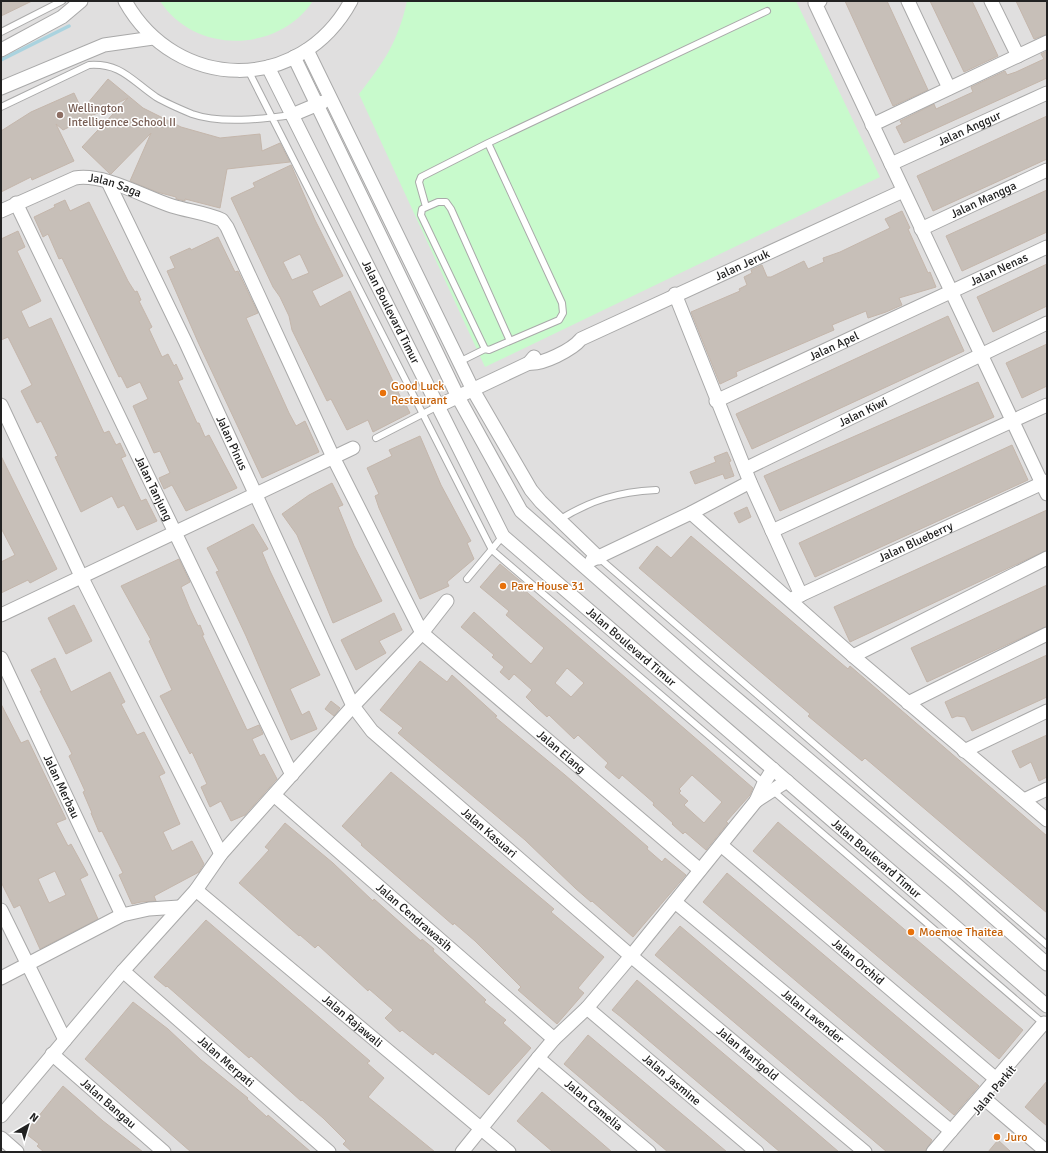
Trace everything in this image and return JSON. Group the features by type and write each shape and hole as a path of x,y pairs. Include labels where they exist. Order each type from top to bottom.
{"street":[{"path":"1,50 62,17 81,1"},
{"path":"125,1 134,17 153,38 169,50 188,60 207,67 228,70 248,70 268,67 294,57 307,50 338,22 351,1"},
{"path":"908,1 948,88"},
{"path":"991,1 1018,56"},
{"path":"816,2 1012,422 1045,487"},
{"path":"1,88 104,46 153,38"},
{"path":"872,124 1047,42"},
{"path":"307,50 473,390 532,490 559,520 599,558"},
{"name":"Jalan Boulevard Timur","path":"294,57 458,397 521,511 581,565 957,885 1047,964"},
{"name":"Jalan Boulevard Timur","path":"268,67 503,536 1047,1006"},
{"name":"Jalan Anggur","path":"891,164 1047,93"},
{"path":"292,115 317,106 330,98"},
{"name":"Jalan Mangga","path":"921,229 1047,170"},
{"name":"Jalan Saga","path":"1,211 75,178 90,177 108,182 172,206 219,219 227,227 333,457"},
{"name":"Jalan Pinus","path":"108,182 185,341 353,706"},
{"name":"Jalan Jeruk","path":"438,406 529,363 533,357 572,338 581,339 675,294 903,191"},
{"name":"Jalan Tanjung","path":"16,203 174,534 292,775"},
{"name":"Jalan Nenas","path":"952,292 1047,246"},
{"name":"Jalan Apel","path":"716,401 952,292"},
{"path":"675,294 716,401 772,531 796,597"},
{"name":"Jalan Kiwi","path":"745,469 981,354 1047,324"},
{"path":"1,405 81,576 221,854"},
{"path":"772,531 1047,405"},
{"path":"1,615 353,448"},
{"path":"333,457 422,633"},
{"path":"581,565 599,558 691,513 750,482"},
{"name":"Jalan Blueberry","path":"796,597 1045,487"},
{"path":"691,513 796,597 853,656 1047,820"},
{"path":"853,656 1047,558"},
{"path":"1,1116 123,971 179,907 196,890 221,854 353,706 422,633 447,601"},
{"name":"Jalan Elang","path":"422,633 700,870"},
{"path":"908,703 1047,634"},
{"name":"Jalan Merbau","path":"1,658 122,915"},
{"name":"Jalan Kasuari","path":"353,706 372,731 631,956"},
{"path":"964,751 1047,710"},
{"path":"462,1152 554,1039 587,1008 675,902 768,787 773,769"},
{"path":"768,787 787,781"},
{"path":"1024,800 1047,789"},
{"name":"Jalan Cendrawasih","path":"274,794 554,1039"},
{"name":"Jalan Orchid","path":"721,845 996,1079"},
{"name":"Jalan Rajawali","path":"196,890 509,1152"},
{"name":"Jalan Lavender","path":"675,902 952,1131"},
{"path":"1,978 122,915 149,909 179,907"},
{"path":"1,910 65,1040"},
{"name":"Jalan Marigold","path":"631,956 865,1152"},
{"name":"Jalan Merpati","path":"123,971 329,1152"},
{"name":"Jalan Jasmine","path":"587,1008 757,1152"},
{"path":"934,1152 996,1079 1046,1026"},
{"name":"Jalan Parkit","path":"941,1152 986,1100 1046,1026"},
{"name":"Jalan Bangau","path":"52,1054 164,1152"},
{"name":"Jalan Camelia","path":"538,1058 649,1152"},
{"path":"986,1100 1047,1152"},
{"path":"1,1138 17,1152"}],"lane":[{"path":"1,32 62,1"},
{"path":"426,206 419,182 421,177 488,143 767,10"},
{"path":"1,107 89,65 104,64 118,69 157,98 193,114 224,120 273,118 292,115"},
{"path":"248,70 492,550 1046,1026"},
{"path":"460,362 485,349 489,350 559,320 563,314 562,304 488,143"},
{"path":"485,349 421,214 422,209 426,206 438,202 446,202 451,209 510,341"},
{"path":"376,438 438,406"},
{"path":"559,520 589,503 613,495 656,490"},
{"path":"467,579 503,536"},
{"path":"599,558 1047,945"},
{"path":"957,885 965,874"},
{"path":"892,893 902,881"}],"shaded area":[{"path":"1,1 1047,1 1047,1152 1,1152"}],"green space":[{"path":"160,1 313,1 298,18 279,31 258,38 236,41 215,38 194,31 175,19"},
{"path":"407,1 796,1 880,177 485,367 359,94 376,72 389,51 399,28"}],"building":[{"path":"1,1 32,1 1,16"},
{"path":"845,1 887,1 928,90 893,106"},
{"path":"930,1 972,1 998,56 964,72"},
{"path":"1016,1 1047,1 1047,34 1034,39"},
{"path":"1047,51 1047,78 904,143 896,127 902,124 900,121 934,104 936,109 973,92 971,87 1005,71 1007,75 1044,59 1041,54"},
{"path":"108,79 143,108 181,127 220,138 260,134 262,151 280,143 290,162 227,169 220,208 185,199 185,201 176,199 176,197 157,192 130,181 151,133 110,174 82,147 128,98 63,130 56,124 74,161 32,180 31,177 1,192 1,131 31,112 74,93 82,110"},
{"path":"1047,116 1047,159 933,211 917,176"},
{"path":"291,165 315,220 343,276 312,291 320,307 350,291 401,398 402,397 410,413 373,432 368,420 347,430 331,399 327,401 292,330 289,316 280,297 273,287 231,198 255,187 253,183","holes":["300,254 309,273 292,280 283,262"]},
{"path":"1047,190 1047,232 962,271 946,236"},
{"path":"65,200 70,211 89,202 128,281 135,292 137,291 141,300 139,301 152,327 149,329 162,357 168,354 174,366 176,364 183,379 178,381 197,423 199,423 205,437 209,435 237,488 186,511 172,485 164,489 159,478 170,473 160,451 154,453 133,406 148,399 140,382 127,388 121,376 119,377 62,258 59,259 48,234 43,237 34,217 55,207 54,205"},
{"path":"902,211 910,228 908,229 936,287 899,298 902,305 886,312 868,318 866,311 832,325 834,330 736,372 737,376 720,384 691,312 740,291 739,289 747,285 744,277 752,273 751,270 762,265 767,277 771,277 804,261 808,269 824,262 823,258 840,252 890,228 885,219"},
{"path":"18,231 25,247 17,251 41,301 21,311 29,328 51,318 104,433 109,431 116,445 120,443 126,456 121,458 141,501 146,499 157,521 137,530 124,505 118,508 112,496 81,512 55,457 58,456 41,421 37,423 21,391 32,385 8,337 1,340 1,239"},
{"path":"218,237 235,272 238,271 258,313 246,318 289,413 296,426 305,421 319,452 262,478 198,342 167,271 175,268 170,257 190,248 191,250"},
{"path":"1047,264 1047,306 993,332 977,297"},
{"path":"948,316 964,351 752,449 736,414"},
{"path":"1047,344 1047,386 1022,398 1006,363"},
{"path":"978,382 994,417 780,511 764,476"},
{"path":"420,436 441,485 471,541 467,543 474,559 447,582 449,586 420,599 379,508 375,496 379,494 367,468 392,456 389,450"},
{"path":"1012,445 1028,480 815,577 799,543"},
{"path":"727,452 731,461 729,462 734,476 725,479 723,474 695,484 690,472 716,462 714,457"},
{"path":"1,456 57,569 30,583 28,580 1,593 1,562 15,555 1,528"},
{"path":"332,483 343,505 338,507 354,546 382,601 333,623 297,535 282,514 309,495"},
{"path":"747,507 751,517 739,523 734,513"},
{"path":"1047,510 1047,550 850,642 834,607"},
{"path":"253,524 268,549 262,552 320,675 290,689 302,715 309,711 317,729 291,740 246,636 216,572 219,571 207,548"},
{"path":"691,536 848,669 850,666 1047,836 1047,913 865,758 862,761 808,716 810,714 639,568 657,546 671,558"},
{"path":"179,559 190,582 181,587 190,609 198,626 200,625 204,635 202,635 247,730 259,725 263,734 252,739 260,756 264,754 277,779 245,815 231,821 221,801 210,807 201,787 207,784 192,752 190,754 160,696 172,690 149,641 151,640 121,586"},
{"path":"500,564 525,585 522,588 753,788 750,795 726,822 728,823 706,850 685,832 683,834 653,805 654,803 622,775 619,779 605,767 608,763 578,735 574,739 549,715 547,717 536,707 526,697 532,690 514,674 509,680 500,672 504,667 492,657 494,655 461,627 474,612 531,664 544,648 506,615 509,611 480,587","holes":["567,668 584,683 571,697 555,683","692,775 722,802 704,823 684,805 688,801 679,793 681,791 679,789"]},
{"path":"1047,585 1047,626 927,682 911,648"},
{"path":"74,605 92,641 66,654 48,618"},
{"path":"394,613 402,630 379,641 386,653 356,670 341,640"},
{"path":"1047,655 1047,697 972,731 965,717 957,716 952,718 945,702"},
{"path":"55,658 71,692 110,672 125,702 121,704 137,735 144,732 165,773 159,776 180,824 163,832 172,851 192,841 204,864 199,872 154,896 156,901 132,904 119,875 123,873 102,831 99,832 91,813 83,792 85,791 69,756 72,754 31,670"},
{"path":"420,661 447,682 452,675 497,716 495,717 648,847 647,849 662,862 665,858 686,875 633,937 575,888 525,840 398,733 403,728 380,710"},
{"path":"331,701 340,708 334,716 325,709"},
{"path":"1,704 21,743 28,740 66,819 56,823 68,846 71,844 88,875 80,879 98,919 40,949 20,905 14,908 1,882","holes":["55,871 66,895 49,903 38,879"]},
{"path":"1047,735 1047,777 1039,781 1031,762 1020,768 1012,751"},
{"path":"391,772 554,909 551,912 604,957 578,988 584,993 557,1024 518,990 521,987 475,941 454,923 453,925 361,845 362,844 342,826"},
{"path":"778,822 1023,1030 999,1059 753,851"},
{"path":"285,823 333,863 373,901 374,899 421,941 422,939 434,949 433,951 486,1000 484,1002 506,1020 503,1023 531,1048 489,1095 435,1052 433,1055 402,1030 400,1032 385,1018 393,1010 369,989 368,991 318,945 315,948 300,935 299,936 239,883 269,850 265,847"},
{"path":"727,873 979,1086 954,1115 703,902"},
{"path":"206,920 370,1061 367,1063 384,1078 368,1097 435,1152 352,1152 343,1144 346,1141 323,1118 302,1100 301,1101 251,1056 249,1058 167,986 166,987 154,977"},
{"path":"680,926 932,1140 925,1152 887,1152 655,955"},
{"path":"637,980 839,1152 780,1152 612,1010"},
{"path":"133,1002 168,1029 201,1060 248,1098 247,1099 267,1117 268,1115 311,1152 191,1152 85,1059"},
{"path":"588,1035 727,1152 668,1152 564,1064"},
{"path":"1047,1081 1047,1126 1025,1107"},
{"path":"63,1086 103,1121 143,1152 44,1152 37,1146 39,1144 25,1133"},
{"path":"542,1092 612,1152 553,1152 517,1121"},
{"path":"998,1140 1011,1152 988,1152"}],"waterway":[{"path":"1,60 69,26"}],"place":[{"name":"Wellington Intelligence School II","path":"60,115"},
{"name":"Good Luck Restaurant","path":"383,393"},
{"name":"Pare House 31","path":"503,586"},
{"name":"Moemoe Thaitea","path":"911,932"},
{"name":"Juro","path":"997,1137"}]}
